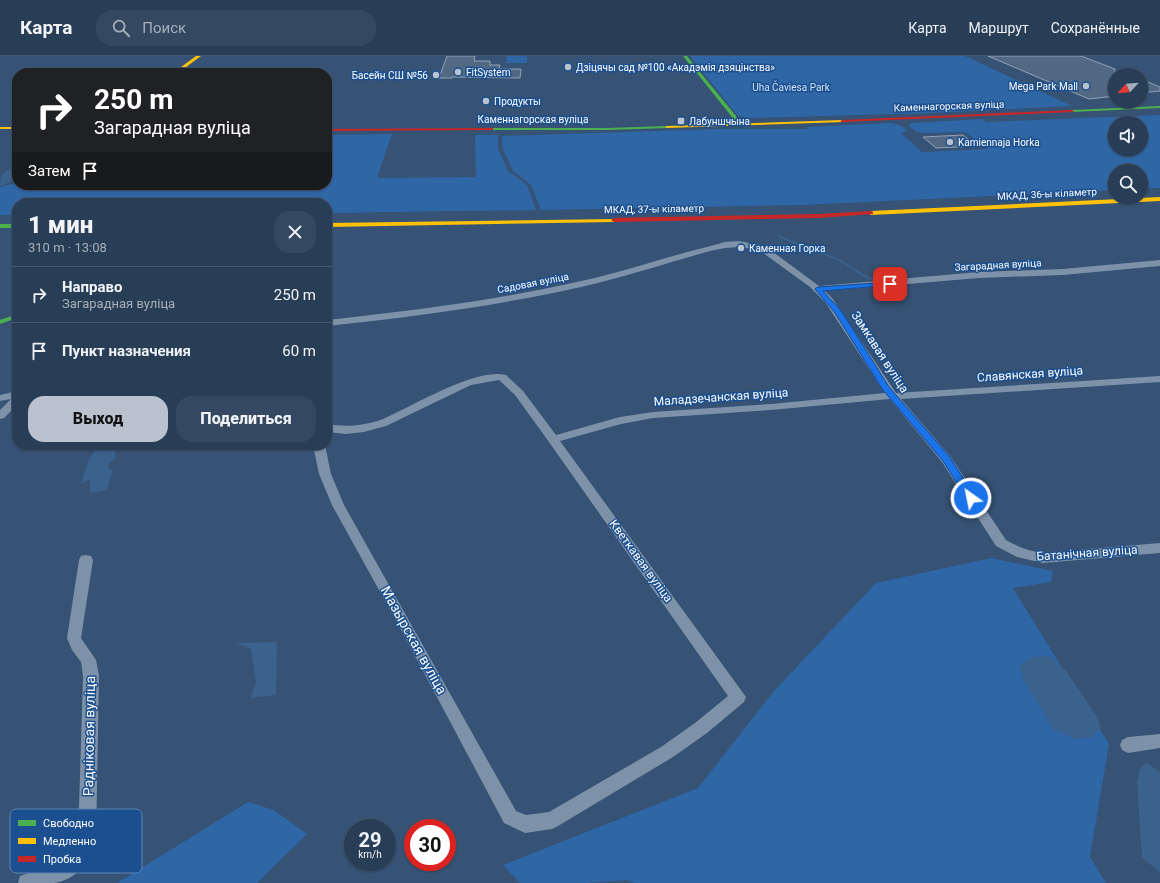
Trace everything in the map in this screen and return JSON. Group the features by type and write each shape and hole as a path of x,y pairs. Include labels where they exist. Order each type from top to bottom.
{"main road":[{"path":"685,56 734,117 738,125"},
{"path":"184,68 202,58"},
{"path":"192,68 202,58"},
{"name":"Каменнагорская вуліца","path":"332,130 593,130 738,125 755,126 900,121 1160,108"},
{"path":"0,128 12,128"},
{"path":"1148,193 1160,192"},
{"name":"МКАД, 36-ы кіламетр","path":"975,202 1108,194"},
{"name":"МКАД, 36-ы кіламетр","path":"982,208 1160,199"},
{"name":"МКАД, 37-ы кіламетр","path":"332,218 808,209 975,202"},
{"name":"МКАД, 37-ы кіламетр","path":"332,226 745,218 982,208"},
{"path":"0,219 12,219"},
{"path":"0,226 12,226"},
{"path":"0,322 12,318"}],"street":[{"name":"Замкавая вуліца","path":"739,244 762,248 818,289 838,312 897,395 946,458 1001,543 1014,552"},
{"name":"Садовая вуліца","path":"332,322 446,310 495,301 582,284 690,253 725,245 739,244"},
{"name":"Загарадная вуліца","path":"818,289 979,275 1063,272 1158,265"},
{"name":"Кветкавая вуліца","path":"332,428 352,430 374,426 407,413 467,383 486,378 502,377 519,393 738,697 701,728 672,748 597,794 552,820 525,824"},
{"name":"Славянская вуліца","path":"897,395 1160,379"},
{"path":"0,398 12,395"},
{"name":"Маладзечанская вуліца","path":"553,440 620,421 653,415 771,407 897,395"},
{"path":"0,416 12,404"},
{"name":"Мазырская вуліца","path":"320,450 325,474 338,505 410,633 510,817 525,824"},
{"name":"Батанічная вуліца","path":"1014,552 1043,558 1160,548"},
{"name":"Радніковая вуліца","path":"86,560 74,638 77,646 88,660 91,676 89,809"},
{"path":"1128,745 1160,741"},
{"name":"Радніковая вуліца","path":"27,883 55,873"}],"green space":[{"path":"505,56 527,56 527,63 506,63 507,57"},
{"name":"Uha Čaviesa Park","path":"690,56 965,56 1072,106 931,113 752,118 738,116"},
{"path":"1160,115 1160,188 1148,189 1148,164 1108,164 1108,190 802,205 541,210 531,185 513,171 503,150 502,136 720,129 809,129 806,127 891,123 905,129 907,131 901,133 922,152 988,149 965,132 923,133 915,131 909,126 911,123 983,119 986,122 1108,117 1108,156 1148,156 1148,116 1135,116"},
{"path":"392,134 377,178 476,177 475,135 498,135 498,149 508,171 527,185 536,210 332,213 332,198 12,198 12,215 0,215 0,187 12,184 12,190 332,190 332,135"},
{"path":"991,558 1053,571 1051,582 1013,588 1109,744 1090,857 1106,883 635,883 626,880 588,883 520,883 503,865 698,788 774,691 876,583"},
{"path":"248,802 274,810 307,834 257,883 117,883 133,873 142,873 142,868"}],"shaded area":[{"path":"12,168 12,180 0,186 2,175"},
{"path":"95,450 118,450 115,453 116,458 108,464 109,469 113,470 107,490 90,493 90,479 81,484 89,459"},
{"path":"277,642 276,695 250,698 256,683 251,649 235,643"},
{"path":"1049,656 1066,671 1096,715 1101,728 1092,737 1075,739 1053,729 1023,679 1020,665 1032,657"},
{"path":"1147,763 1160,772 1160,872 1142,858 1137,782 1140,768"}],"building":[{"path":"447,56 475,56 474,61 490,61 490,65 500,65 499,69 521,69 520,78 439,78"},
{"name":"Mega Park Mall","path":"988,56 1081,56 1112,68 1108,68 1108,97 1089,99"},
{"path":"1148,82 1160,87 1160,91 1148,92"},
{"name":"Kamiennaja Horka","path":"963,135 977,146 936,148 923,137"}],"waterway":[{"path":"778,236 839,260 858,272"},
{"path":"856,271 868,278 887,281"}],"traffic: fast":[{"path":"685,56 734,117 738,125"},
{"path":"1072,111 1160,107"},
{"path":"491,129 607,129 667,127"},
{"path":"0,226 12,226"},
{"path":"0,322 12,318"}],"traffic: slow":[{"path":"182,68 199,56"},
{"path":"667,127 842,121"},
{"path":"0,128 12,128"},
{"path":"871,213 1160,199"},
{"path":"332,225 614,220"}],"traffic: jam":[{"path":"842,121 1072,111"},
{"path":"332,130 491,129"},
{"path":"614,220 819,216 871,213"}],"place":[{"name":"Дзіцячы сад №100 «Акадэмія дзяцінства»","path":"568,67"},
{"name":"FitSystem","path":"458,72"},
{"name":"Басейн СШ №56","path":"436,75"},
{"name":"Mega Park Mall","path":"1086,86"},
{"name":"Продукты","path":"486,101"},
{"name":"Лабуншчына","path":"681,121"},
{"name":"Kamiennaja Horka","path":"950,142"},
{"name":"Каменная Горка","path":"741,248"}],"route":[{"path":"890,284 818,289 838,312 886,388 946,458 971,498"}]}
